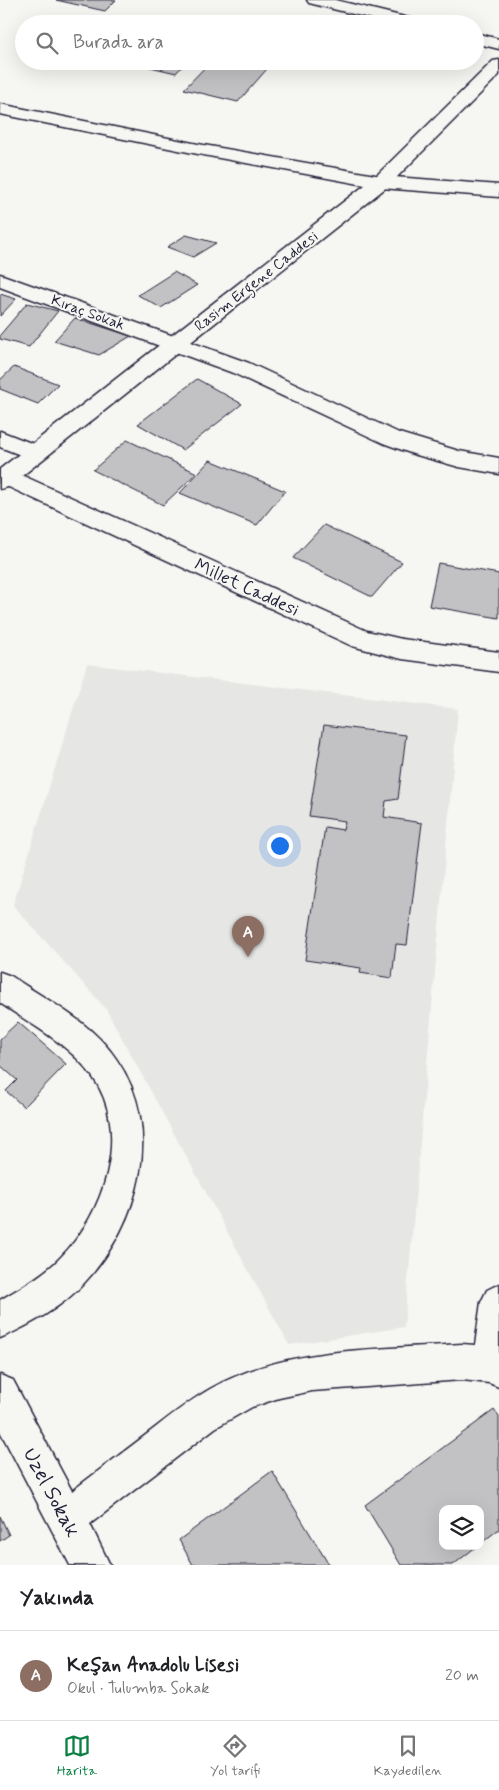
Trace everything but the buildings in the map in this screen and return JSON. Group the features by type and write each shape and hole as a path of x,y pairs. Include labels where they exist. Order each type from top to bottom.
{"street":[{"path":"315,0 378,15"},
{"path":"484,40 499,44"},
{"name":"Rasim Ergene Caddesi","path":"3,479 381,182 499,65"},
{"path":"0,109 198,149 381,182 499,191"},
{"name":"Kıraç Sokak","path":"0,280 241,368 391,438 431,452 499,466"},
{"path":"0,439 36,454"},
{"name":"Millet Caddesi","path":"3,479 361,639 402,649 499,662"},
{"path":"0,986 80,1040 92,1051 118,1091 124,1118 126,1143 123,1178 115,1204 95,1244 70,1272 0,1320"},
{"path":"66,1519 202,1415 224,1401 248,1390 279,1380 312,1373 462,1362 495,1367 499,1302"},
{"name":"Uzel Sokak","path":"0,1393 91,1565"}],"shaded area":[{"path":"87,664 458,709 404,1327 289,1345 106,1009 13,905"}],"place":[{"name":"Keşan Anadolu Lisesi","path":"248,957"}]}
